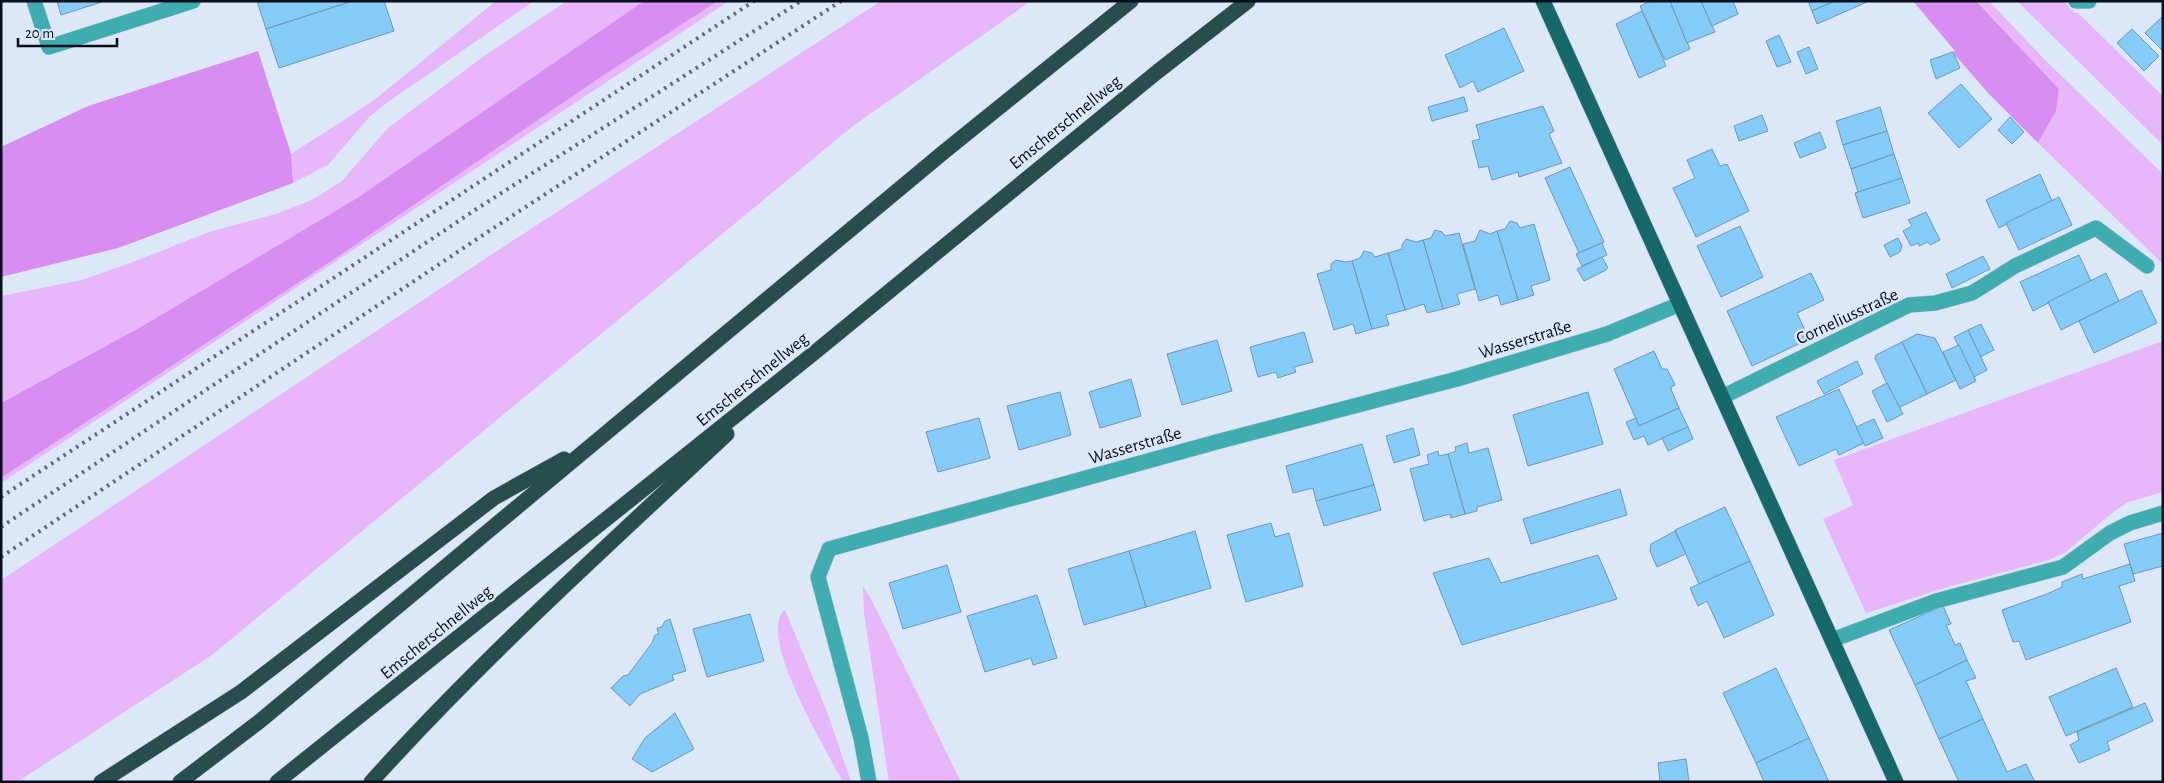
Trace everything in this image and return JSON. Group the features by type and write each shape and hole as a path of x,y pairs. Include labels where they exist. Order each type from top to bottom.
{"highway":[{"path":"180,782 260,721 945,151 1131,1"},
{"name":"Emscherschnellweg","path":"277,782 814,353 1157,72 1248,1"},
{"path":"371,782 431,715 499,648 814,353"},
{"path":"101,782 241,692 494,498 596,441"}],"main road":[{"path":"1543,1 1896,782"}],"street":[{"path":"34,1 49,47 193,1"},
{"path":"2076,1 2089,1"},
{"name":"Corneliusstraße","path":"1722,397 1909,305 1935,303 1972,292 2015,266 2096,228 2147,266"},
{"name":"Wasserstraße","path":"869,782 861,738 818,577 829,549 1220,441 1457,379 1608,334 1680,304"},
{"path":"1832,640 1936,601 2063,567 2110,533 2130,523 2163,513"}],"shaded area":[{"path":"496,1 533,2 388,102 370,116 328,165 293,183 291,154 373,101"},
{"path":"567,1 644,1 357,198 146,324 1,403 1,296 82,280 209,232 276,214 314,199 342,181 388,128 484,56"},
{"path":"644,1 718,1 601,77 339,256 1,478 1,403 146,324 357,198"},
{"path":"718,1 729,1 1,483 1,478 339,256 601,77"},
{"path":"881,1 1031,1 853,126 212,655 17,782 1,782 1,580 503,247"},
{"path":"1913,1 1976,1 2059,89 2056,111 2038,143 1989,94 1955,55 1953,52 1955,51"},
{"path":"1976,1 1989,1 2044,59 2163,174 2163,264 2038,143 2056,111 2059,89"},
{"path":"2017,1 2063,1 2075,13 2078,13 2163,96 2163,145"},
{"path":"258,51 291,154 293,183 118,248 1,277 1,147 88,106"},
{"path":"2163,341 2163,492 2128,502 2066,552 2049,560 1948,587 1866,613 1823,519 1853,505 1834,460"},
{"path":"863,586 961,782 889,782 864,613"},
{"path":"785,610 826,709 851,782 843,782 811,722 786,668 779,643 778,623"}],"building":[{"path":"57,1 105,1 61,15"},
{"path":"257,1 353,1 266,29"},
{"path":"353,1 384,1 394,31 279,68 266,29"},
{"path":"1651,1 1670,1 1690,49 1665,60 1640,6"},
{"path":"1670,1 1701,1 1715,32 1687,43"},
{"path":"1701,1 1733,1 1738,14 1712,26"},
{"path":"1808,1 1835,1 1812,11"},
{"path":"1835,1 1867,2 1817,24 1812,11"},
{"path":"1642,11 1666,66 1639,78 1616,24"},
{"path":"2163,16 2163,51 2145,33"},
{"path":"1504,28 1524,71 1478,92 1473,81 1460,88 1445,55"},
{"path":"2132,29 2159,56 2144,71 2117,43"},
{"path":"1779,35 1791,62 1777,67 1766,41"},
{"path":"1809,47 1818,69 1806,74 1797,52"},
{"path":"1953,52 1960,68 1936,79 1930,60"},
{"path":"1961,84 1992,119 1959,148 1928,113"},
{"path":"1464,97 1468,111 1432,121 1428,107"},
{"path":"1543,106 1554,131 1549,134 1562,163 1519,177 1518,172 1492,180 1488,166 1479,168 1472,141 1480,139 1476,125"},
{"path":"1880,107 1887,131 1843,145 1836,121"},
{"path":"1762,115 1768,131 1739,141 1734,126"},
{"path":"2010,117 2024,132 2012,144 1998,130"},
{"path":"1887,131 1894,154 1851,169 1843,145"},
{"path":"1820,132 1826,148 1800,158 1794,143"},
{"path":"1712,149 1720,166 1727,164 1749,211 1696,237 1673,188 1695,178 1687,160"},
{"path":"1894,154 1902,178 1858,192 1851,169"},
{"path":"1570,167 1604,242 1579,253 1545,178"},
{"path":"2040,174 2052,201 1999,228 1986,200"},
{"path":"1902,178 1910,203 1863,218 1855,193"},
{"path":"2059,197 2072,225 2019,250 2006,223"},
{"path":"1926,212 1940,240 1930,245 1928,242 1919,246 1918,243 1911,246 1903,231 1912,226 1908,220"},
{"path":"1510,221 1517,223 1520,228 1534,224 1550,280 1531,286 1534,295 1518,300 1497,231 1505,229"},
{"path":"1740,226 1763,277 1721,297 1697,246"},
{"path":"1435,230 1442,232 1445,236 1459,233 1475,289 1457,294 1460,304 1443,309 1423,240 1431,238"},
{"path":"1480,230 1490,234 1497,231 1518,300 1501,305 1498,295 1479,301 1463,244 1475,241"},
{"path":"1898,238 1902,246 1900,252 1890,257 1884,245"},
{"path":"1406,239 1416,242 1423,240 1443,309 1427,313 1424,304 1405,310 1388,253 1402,249"},
{"path":"1602,243 1607,255 1582,266 1576,254"},
{"path":"1364,251 1372,253 1375,257 1388,253 1405,310 1386,315 1389,325 1372,329 1352,261 1360,258"},
{"path":"2079,255 2091,281 2033,311 2020,282"},
{"path":"1983,256 1990,269 1952,288 1946,274"},
{"path":"1602,257 1608,268 1584,281 1577,269"},
{"path":"1336,260 1352,261 1372,329 1356,334 1353,324 1334,330 1317,274 1331,270 1331,264"},
{"path":"1811,273 1824,300 1797,313 1809,339 1752,366 1727,311"},
{"path":"2106,273 2119,301 2061,330 2048,302"},
{"path":"2141,290 2157,323 2094,353 2079,321"},
{"path":"1981,324 1994,350 1980,357 1968,330"},
{"path":"1968,330 1987,370 1974,377 1954,337"},
{"path":"1304,332 1313,362 1294,367 1296,372 1278,378 1276,372 1258,377 1250,347"},
{"path":"1917,334 1935,338 1956,380 1927,394 1902,342"},
{"path":"1217,340 1232,391 1182,405 1167,354"},
{"path":"1902,342 1927,394 1898,408 1875,358 1876,355"},
{"path":"1959,345 1976,381 1960,389 1943,352"},
{"path":"1654,351 1662,369 1667,369 1675,385 1671,389 1679,408 1639,426 1614,369"},
{"path":"1857,361 1863,374 1824,394 1817,381"},
{"path":"1131,379 1141,416 1100,428 1089,392"},
{"path":"1887,383 1903,414 1887,422 1872,391"},
{"path":"1839,389 1864,443 1839,455 1836,449 1799,466 1776,417"},
{"path":"1060,392 1071,435 1019,450 1007,406"},
{"path":"1588,392 1603,444 1528,466 1513,415"},
{"path":"1679,408 1688,427 1648,445 1644,436 1634,440 1626,422 1636,418 1639,426"},
{"path":"979,418 990,458 938,472 926,432"},
{"path":"1874,419 1883,438 1865,446 1856,427"},
{"path":"1688,427 1693,439 1668,451 1662,438"},
{"path":"1413,428 1420,455 1394,463 1386,436"},
{"path":"1467,443 1469,453 1488,448 1502,500 1477,507 1477,511 1465,514 1448,454 1456,451 1455,447"},
{"path":"1362,444 1374,485 1316,501 1313,488 1293,493 1286,466"},
{"path":"1438,451 1439,456 1448,454 1465,514 1451,518 1450,514 1424,521 1410,469 1429,464 1427,455"},
{"path":"1374,485 1381,510 1324,526 1316,501"},
{"path":"1620,489 1627,515 1531,544 1523,519"},
{"path":"1725,507 1750,561 1699,584 1675,530"},
{"path":"1271,523 1275,537 1289,533 1303,586 1246,602 1227,535"},
{"path":"1195,531 1211,588 1146,607 1129,551"},
{"path":"1675,531 1686,554 1657,567 1650,551 1651,544"},
{"path":"2163,533 2163,566 2133,574 2124,544"},
{"path":"1129,551 1146,607 1084,625 1068,569"},
{"path":"1598,555 1617,599 1462,645 1433,573 1489,558 1501,583"},
{"path":"1750,561 1774,615 1724,638 1707,601 1698,606 1690,588"},
{"path":"2130,564 2135,581 2119,586 2131,622 2026,660 2019,641 2013,642 2002,610 2047,594 2062,587 2062,582 2082,574 2083,579"},
{"path":"947,565 961,612 903,629 889,583"},
{"path":"1037,595 1057,658 1033,665 1031,658 985,672 967,616"},
{"path":"1943,606 1951,624 1946,625 1955,645 1960,643 1967,660 1915,685 1889,630"},
{"path":"750,614 764,661 707,677 693,629"},
{"path":"670,619 686,671 672,675 674,680 640,694 630,706 611,688 623,676 628,675 652,643 655,635 659,634 657,628 662,627 665,621"},
{"path":"1967,660 1976,678 1966,681 1983,719 1939,739 1915,685"},
{"path":"1776,668 1809,738 1756,763 1723,693"},
{"path":"2116,668 2133,707 2066,736 2049,697"},
{"path":"2145,703 2153,721 2107,742 2110,750 2079,763 2070,745 2079,740 2077,732"},
{"path":"675,713 694,749 652,772 632,759 645,738"},
{"path":"1983,719 2007,772 2026,764 2035,782 1959,782 1939,739"},
{"path":"1809,738 1829,782 1764,782 1756,763"},
{"path":"1686,759 1689,782 1660,782 1658,763"}],"railway":[{"path":"1,497 754,1"},
{"path":"1,527 478,208 801,1"},
{"path":"1,557 489,231 841,1"}]}
